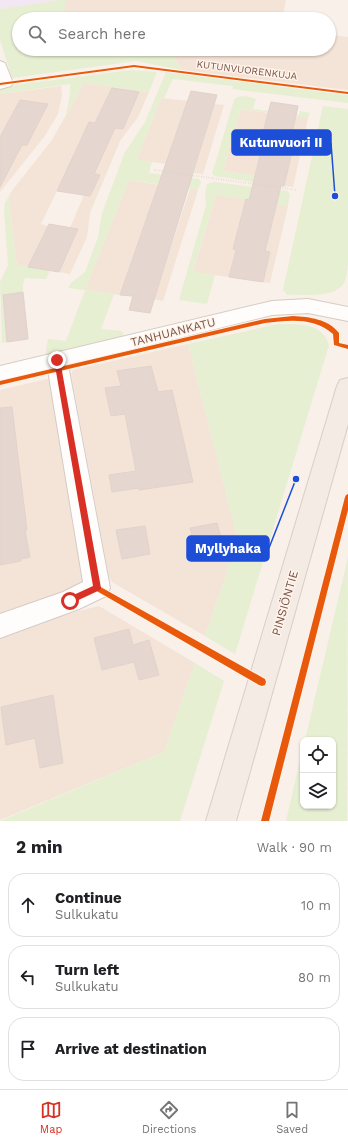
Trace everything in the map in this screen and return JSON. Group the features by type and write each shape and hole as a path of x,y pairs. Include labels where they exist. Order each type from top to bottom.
{"main road":[{"name":"PINSIÖNTIE","path":"222,821 348,386"}],"street":[{"path":"0,66 3,84"},
{"name":"TANHUANKATU","path":"0,374 272,308 308,306 348,314"},
{"path":"0,626 70,601 97,588 57,360"}],"path":[{"path":"154,170 297,190"}],"shaded area":[{"path":"0,0 59,0 0,9"},
{"path":"65,0 286,0 283,12 65,12"},
{"path":"336,36 348,37 348,90 182,70 173,56 336,56"},
{"path":"84,83 149,92 138,117 120,141 90,213 87,237 70,274 59,272 78,229 70,228 84,195 90,196 100,175 67,170 41,224 48,226 28,267 17,265 9,205 11,192 52,140","holes":["112,88 139,92 123,129 115,128 101,159 73,155 89,122 95,123"]},
{"path":"61,86 62,95 58,114 44,137 0,192 0,175 22,145 27,145 48,104 20,100 0,137 0,94"},
{"path":"161,98 188,101 167,164 137,160"},
{"path":"214,104 224,105 203,174 194,173"},
{"path":"241,109 268,113 258,151 261,151 255,175 223,171"},
{"path":"296,116 308,118 293,187 284,186 292,152 288,152"},
{"path":"129,180 159,185 120,295 85,290"},
{"path":"190,189 198,190 163,301 154,299"},
{"path":"216,195 246,199 233,249 236,249 229,277 193,272"},
{"path":"276,204 288,206 270,283 263,282 270,252 265,251"},
{"path":"188,344 238,540 205,636 112,582 109,577 71,374 73,370"},
{"path":"47,379 51,380 85,574 82,583 71,591 0,616 0,390"},
{"path":"99,606 195,663 164,752 0,820 0,639 63,615"}],"green space":[{"path":"65,0 65,12 12,12 12,56 173,56 182,70 136,61 12,78 0,40 0,9"},
{"path":"132,70 157,72 149,92 84,83 66,115 70,94 70,84 0,94 0,87"},
{"path":"166,72 348,95 348,103 232,89 233,86 173,79 164,98 161,98 137,160 152,162 149,173 199,179 201,182 198,190 129,180 85,290 68,288 71,283 85,272 98,237 102,213 125,152 145,122"},
{"path":"246,96 256,99 253,109 299,115 300,111 310,113 308,118 241,109 223,171 255,175 253,182 215,176 212,174 234,100 237,97"},
{"path":"323,106 348,109 348,264 346,276 344,283 339,288 326,294 287,295 283,290"},
{"path":"214,182 287,191 290,194 288,206 216,195 193,271 215,275 207,304 179,300 206,205 205,194 207,184"},
{"path":"11,192 9,205 17,265 50,270 46,279 25,278 23,292 3,295 7,342 2,343 0,282 8,265 4,211 5,203"},
{"path":"85,290 114,294 101,329 122,331 124,337 45,356 48,339 66,341"},
{"path":"278,324 293,324 315,328 326,337 329,345 235,654 205,636 238,540 188,344"},
{"path":"348,557 347,821 286,821 300,760 300,809 336,809 336,737 306,737"},
{"path":"195,663 224,681 180,821 0,821 164,752"}],"building":[{"path":"112,88 139,92 123,129 115,128 94,174 100,175 90,196 57,191 89,122 95,123"},
{"path":"191,91 217,95 150,313 129,310 133,296 120,295"},
{"path":"20,100 48,104 27,145 22,145 0,187 0,137"},
{"path":"271,102 298,106 288,152 292,152 284,186 281,186 265,251 270,252 263,282 229,277 236,250 233,249 246,199 249,200 261,151 258,151"},
{"path":"49,224 78,229 59,272 28,267"},
{"path":"23,292 28,339 7,342 3,295"},
{"path":"151,366 158,392 172,390 193,482 139,490 139,488 112,492 109,475 136,471 125,414 111,416 105,388 121,386 117,371"},
{"path":"12,407 27,530 25,531 30,557 21,559 21,561 0,565 0,408"},
{"path":"217,523 225,552 198,558 190,528"},
{"path":"145,526 150,554 122,559 116,530"},
{"path":"129,629 133,645 149,640 159,675 139,680 134,662 102,670 94,638"},
{"path":"53,695 63,763 40,768 35,738 6,745 1,707"}],"cycle path":[{"name":"KUTUNVUORENKUJA","path":"0,84 134,66 348,93"},
{"path":"0,383 265,321 293,318 312,320 329,327 336,333 336,344 348,347"},
{"path":"265,821 348,497"},
{"path":"97,588 262,682"}],"place":[{"name":"Kutunvuori II","path":"335,196"},
{"name":"Myllyhaka","path":"296,479"}],"route":[{"path":"57,360 97,588 70,601"}]}
